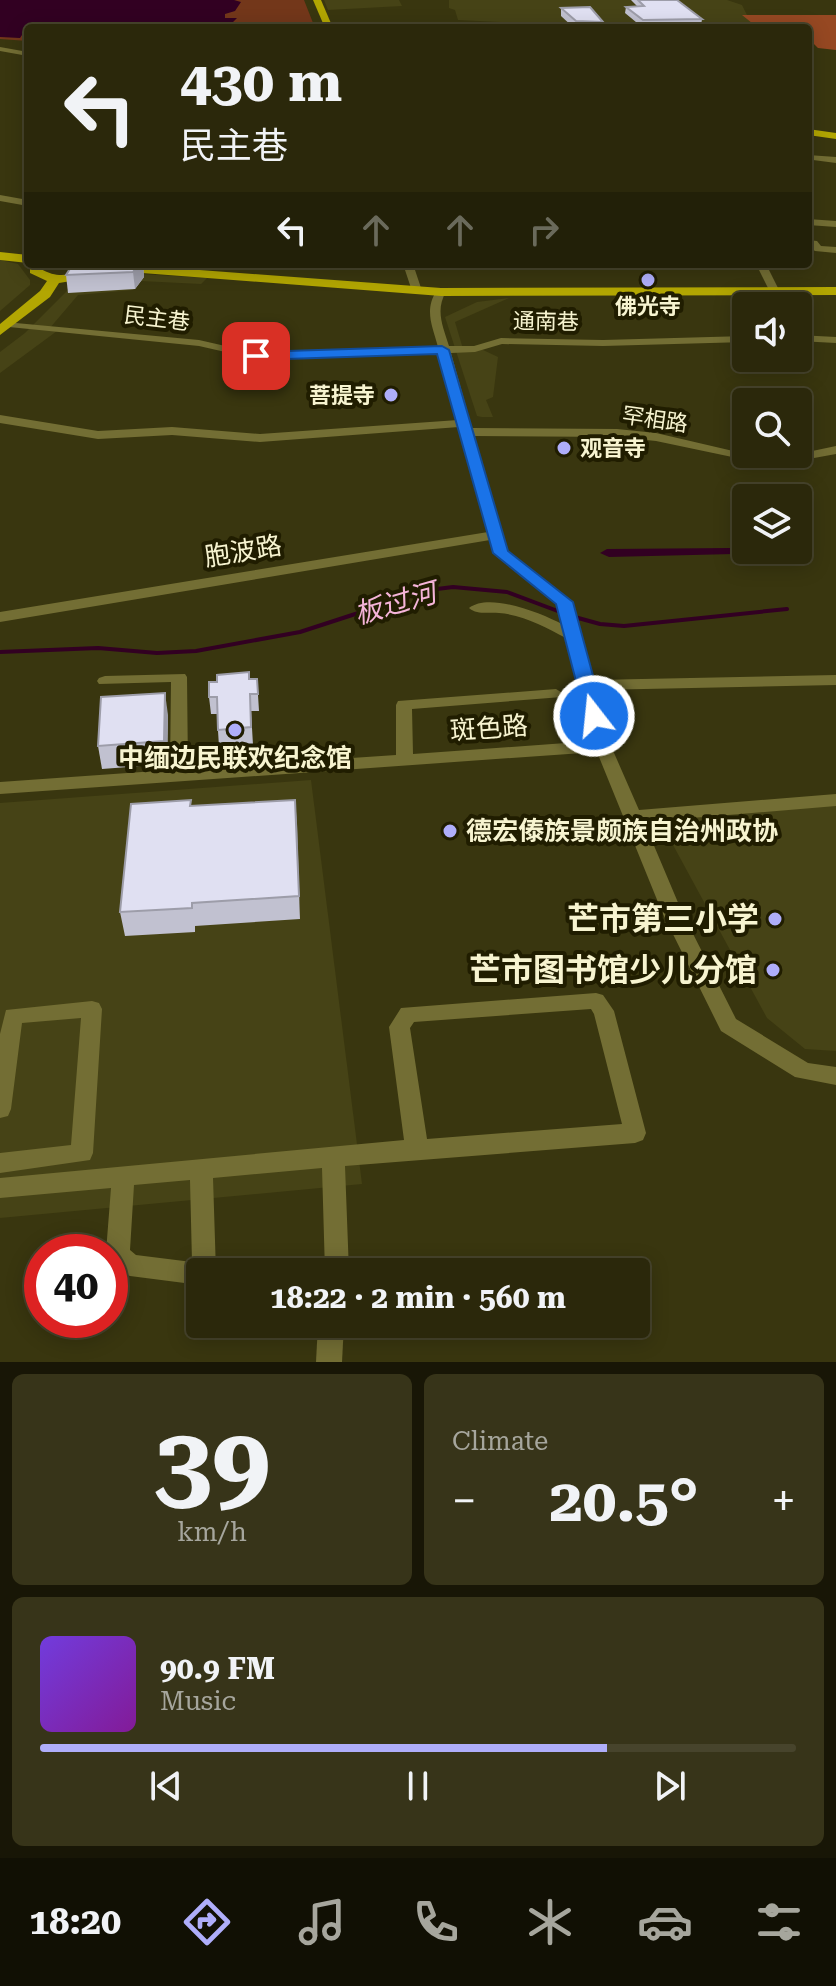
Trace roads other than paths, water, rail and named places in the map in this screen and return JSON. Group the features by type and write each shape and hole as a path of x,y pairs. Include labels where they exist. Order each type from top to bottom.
{"main road":[{"path":"317,0 327,24"},
{"path":"812,133 836,136"},
{"path":"0,256 24,259"},
{"path":"35,268 38,274 55,279 79,278 100,268"},
{"path":"129,268 441,292 836,291"},
{"path":"4,328 45,294 55,279"}],"street":[{"path":"0,49 24,53"},
{"path":"812,157 836,160"},
{"path":"0,198 24,202"},
{"path":"812,222 836,224"},
{"path":"812,243 818,249 836,250"},
{"path":"409,268 417,291"},
{"path":"763,268 774,290"},
{"path":"441,292 434,303 434,314 442,350 501,553 512,565 564,602 603,746 672,912 728,1025 803,1071 836,1076"},
{"name":"民主巷","path":"4,328 199,343 256,356 442,350"},
{"name":"通南巷","path":"442,350 475,349 501,341 603,343 732,339"},
{"path":"812,339 836,340"},
{"name":"罕相路","path":"0,419 98,435 172,431 271,438 464,428 656,437 756,458 792,458 836,450"},
{"name":"胞波路","path":"0,617 495,535"},
{"path":"476,608 497,606 536,615 572,632"},
{"path":"105,681 179,677 179,776"},
{"path":"586,685 836,680"},
{"path":"405,760 404,705 556,694"},
{"name":"斑色路","path":"0,788 603,746"},
{"path":"633,817 836,800"},
{"path":"0,1188 417,1149 635,1133 604,1011 596,1001 408,1014 399,1027 417,1149"},
{"path":"0,1109 13,1016 92,1009 82,1153 0,1163"},
{"path":"333,1158 337,1258"},
{"path":"201,1170 202,1258"},
{"path":"123,1178 118,1254 130,1265 186,1271"},
{"path":"329,1362 330,1338"}],"waterway":[{"name":"板过河","path":"0,652 98,648 157,653 196,651 300,632 429,590 453,587 507,592 563,613"},
{"name":"板过河","path":"571,616 600,624 624,626 787,609"}],"place":[{"name":"佛光寺","path":"648,280"},
{"name":"菩提寺","path":"391,395"},
{"name":"观音寺","path":"564,448"},
{"name":"中缅边民联欢纪念馆","path":"235,730"},
{"name":"德宏傣族景颇族自治州政协","path":"450,831"},
{"name":"芒市第三小学","path":"775,919"},
{"name":"芒市图书馆少儿分馆","path":"773,970"}]}
